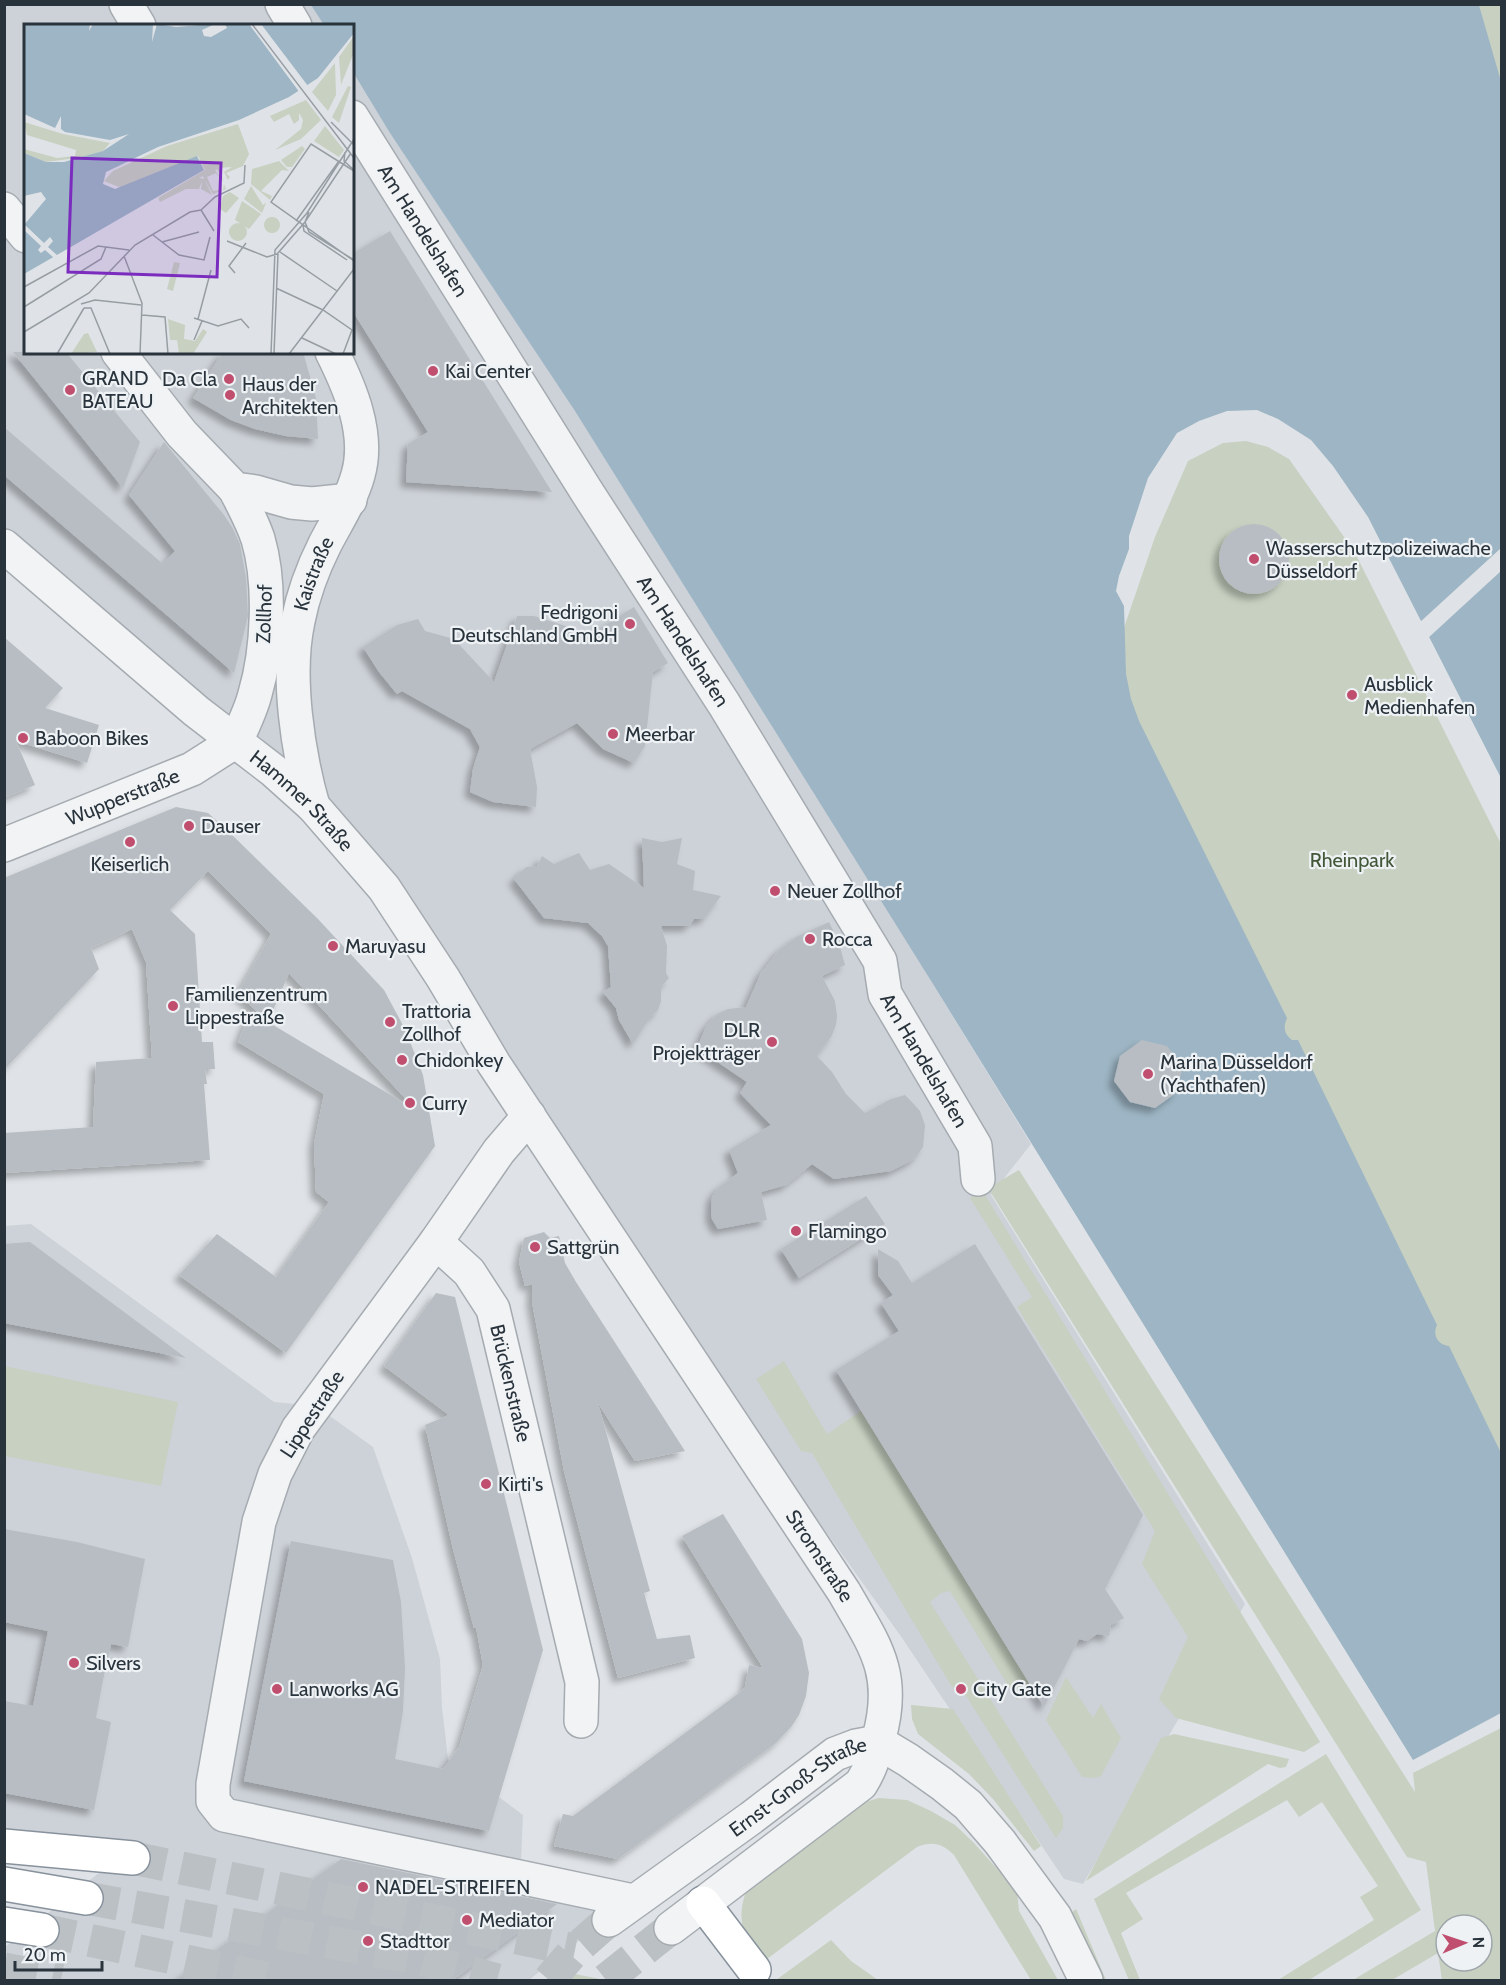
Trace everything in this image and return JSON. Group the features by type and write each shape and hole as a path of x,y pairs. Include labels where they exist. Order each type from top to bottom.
{"highway":[{"path":"4,1846 133,1857"},
{"path":"4,1884 86,1898"},
{"path":"703,1903 754,1970"},
{"path":"4,1924 42,1930"}],"street":[{"path":"126,4 138,24"},
{"path":"282,4 294,24"},
{"name":"Am Handelshafen","path":"354,120 587,492 724,704 880,961 885,994 975,1146 978,1179"},
{"path":"4,209 24,234"},
{"name":"Zollhof","path":"120,354 182,434 235,489 257,538 265,574 266,593 260,669 255,694 237,741"},
{"name":"Kaistraße","path":"313,806 301,752 293,678 297,623 322,552 350,500 359,473 361,458 358,420 350,393 333,354"},
{"path":"235,489 256,492 291,502 312,504 350,500"},
{"name":"Hammer Straße","path":"4,546 196,711 237,741 313,806 384,888 529,1116"},
{"name":"Wupperstraße","path":"4,845 192,769 237,741"},
{"name":"Lippestraße","path":"529,1116 499,1151 436,1242 298,1429 275,1474 259,1522 213,1784 213,1801 224,1815 518,1876 628,1905"},
{"name":"Stromstraße","path":"529,1116 844,1592 875,1646 887,1687 884,1722 878,1742"},
{"name":"Brückenstraße","path":"436,1242 469,1272 493,1309 582,1682 581,1721"},
{"path":"878,1742 908,1760 968,1805 1000,1842 1055,1917 1086,1980"},
{"name":"Ernst-Gnoß-Straße","path":"628,1905 751,1818 835,1754 856,1746 878,1742 870,1769 861,1784 671,1929"},
{"path":"628,1905 671,1894 690,1897 703,1903"}],"shaded area":[{"path":"5,5 867,5 928,976 1031,1144 991,1195 1245,1604 1083,1884 1064,1879 900,1635 686,1337 387,884 5,534"},
{"path":"31,1224 274,1402 316,1406 373,1447 412,1558 440,1659 442,1707 448,1759 523,1815 521,1861 642,1891 529,1980 5,1980 5,1947 123,1854 5,1842 4,1226"}],"green space":[{"path":"1479,5 1501,5 1501,85 1499,78"},
{"name":"Rheinpark","path":"1246,441 1268,447 1289,459 1354,551 1501,844 1501,1482 1124,715 1114,657 1155,537 1188,461 1223,443"},
{"path":"1019,1170 1415,1792 1413,1773 1501,1728 1501,1980 1442,1980 1441,1973 1494,1973 1494,1913 1434,1913 1434,1923 1426,1862 1407,1857 988,1188"},
{"path":"982,1190 1320,1742 1304,1752 1176,1718 1159,1699 1188,1637 1142,1564 1155,1531 1017,1307 1032,1297 970,1198"},
{"path":"784,1361 827,1434 861,1411 1033,1689 1017,1700 950,1591 941,1593 930,1602 1063,1816 1063,1828 1056,1838 961,1688 952,1687 812,1453 801,1451 756,1379"},
{"path":"4,1366 178,1402 161,1486 5,1456"},
{"path":"1066,1677 1093,1718 1101,1704 1121,1738 1101,1776 1095,1778 1082,1777 1046,1720"},
{"path":"911,1705 953,1709 1041,1846 1034,1851 993,1799 969,1774 918,1734 912,1719"},
{"path":"1174,1734 1289,1759 1286,1767 1280,1768 1268,1764 1086,1881 1161,1738"},
{"path":"1326,1754 1421,1910 1309,1980 1278,1980 1374,1920 1360,1897 1378,1886 1322,1802 1299,1817 1287,1800 1126,1893 1143,1919 1121,1933 1140,1980 1129,1980 1094,1899"},
{"path":"879,1798 907,1800 931,1811 955,1825 973,1842 1017,1891 1019,1911 1058,1980 1031,1980 954,1855 941,1846 932,1844 917,1847 767,1959 761,1959 743,1927 742,1911 746,1891 862,1803"},
{"path":"1076,1909 1106,1980 1096,1980 1069,1915"},
{"path":"1434,1932 1434,1955 1392,1980 1353,1980"},
{"path":"831,1940 851,1961 878,1980 776,1980"},
{"path":"565,1972 605,1980 554,1980"}],"water":[{"path":"311,5 1479,5 1502,85 1501,778 1368,517 1333,466 1311,440 1278,419 1257,410 1227,411 1199,421 1177,433 1148,478 1129,536 1129,549 1116,591 1124,606 1126,674 1131,699 1139,721 1287,1018 1286,1033 1292,1040 1298,1040 1437,1325 1435,1332 1437,1339 1449,1346 1501,1453 1501,1713 1413,1760 575,411 390,133 354,74 354,24 323,24"}],"pier":[{"path":"1501,548 1501,571 1427,639 1419,623"}],"building":[{"name":"Kai Center","path":"390,231 552,492 406,482 408,444 428,432 354,313 354,253"},
{"name":"GRAND BATEAU","path":"13,352 68,354 140,442 123,488"},
{"name":"Haus der Architekten","path":"222,354 304,354 316,398 318,439 286,436 255,429 231,420 193,398"},
{"path":"4,427 163,564 175,551 129,495 164,442 224,515 240,544 246,578 248,616 234,673 4,475"},
{"path":"1261,524 1274,530 1283,539 1287,545 1289,559 1287,573 1279,584 1268,592 1247,594 1229,584 1221,573 1219,552 1229,534 1240,526"},
{"path":"634,607 668,663 653,672 645,746 634,763 603,749 577,723 530,749 537,787 536,807 493,802 470,792 473,769 480,747 470,729 402,691 397,694 363,647 397,625 418,619 425,631 454,639 494,682 517,616 534,616 591,634"},
{"path":"4,637 63,688 45,708 99,725 87,763 16,741 35,785 4,798"},
{"path":"176,807 208,813 318,919 384,990 405,1029 423,1075 435,1146 286,1353 179,1275 217,1234 276,1277 329,1202 316,1192 314,1144 324,1094 238,1042 250,1012 267,1022 238,993 271,934 208,871 170,910 195,934 202,1042 213,1042 215,1069 205,1069 207,1084 204,1084 210,1160 4,1173 4,1133 93,1127 96,1062 152,1058 146,962 132,929 91,948 99,969 4,1070 4,878","holes":["289,973 416,1110 268,1022"]},
{"path":"642,838 662,842 682,838 677,864 695,871 693,890 721,896 704,919 694,919 689,926 661,926 667,946 666,973 669,978 661,987 661,1001 658,1010 650,1017 633,1044 619,1020 616,1008 603,992 611,987 608,946 602,936 588,923 544,918 514,879 526,867 537,866 542,856 554,864 579,853 590,870 609,864 644,888"},
{"path":"829,922 839,943 845,965 822,976 835,1001 837,1016 831,1037 817,1056 832,1072 846,1094 865,1113 891,1099 905,1095 920,1111 925,1125 923,1147 916,1157 891,1171 834,1179 812,1164 786,1185 761,1192 767,1220 718,1229 712,1219 712,1197 718,1188 738,1173 729,1150 771,1125 740,1093 747,1082 697,1048 706,1027 717,1014 728,1009 746,1007 761,973 779,950 796,937"},
{"name":"Marina Düsseldorf (Yachthafen)","path":"1142,1040 1167,1046 1183,1067 1176,1093 1155,1108 1130,1102 1114,1081 1120,1056"},
{"path":"866,1196 885,1224 799,1278 781,1249"},
{"path":"544,1232 550,1238 559,1236 565,1263 576,1282 685,1451 635,1461 598,1403 650,1591 644,1593 657,1639 690,1635 695,1658 618,1678 564,1471 532,1302 532,1284 525,1286 519,1262 524,1238"},
{"path":"30,1242 186,1358 4,1323 4,1244"},
{"path":"975,1244 1143,1515 1105,1589 1124,1618 1111,1625 1109,1636 1097,1634 1087,1641 1079,1639 1044,1707 836,1370 899,1331 881,1303 893,1295 878,1275 878,1249 898,1261 912,1283"},
{"path":"436,1293 455,1297 543,1650 489,1831 244,1781 291,1541 393,1560 401,1602 405,1668 403,1711 395,1759 443,1769 459,1747 483,1665 476,1627 474,1628 453,1549 425,1425 449,1415 384,1366"},
{"path":"723,1514 802,1639 809,1673 806,1696 799,1715 776,1743 618,1859 554,1846 563,1814 573,1816 739,1693 745,1687 749,1665 763,1668 682,1536"},
{"name":"Silvers","path":"4,1529 77,1542 145,1559 128,1647 111,1644 103,1680 96,1718 111,1722 94,1810 4,1793 4,1701 33,1706 48,1631 4,1622"},
{"name":"Stadttor","path":"341,1859 557,1904 453,1980 176,1980"}],"tunnel":[{"path":"133,1858 575,1950"},
{"path":"86,1898 421,1959 497,1980"},
{"path":"549,1980 575,1950 609,1920"},
{"path":"606,1980 671,1928"},
{"path":"42,1930 275,1980"},
{"path":"4,1969 61,1980"}],"place":[{"name":"Kai Center","path":"433,371"},
{"name":"Da Cla","path":"229,379"},
{"name":"GRAND BATEAU","path":"70,390"},
{"name":"Haus der Architekten","path":"230,395"},
{"name":"Wasserschutzpolizeiwache Düsseldorf","path":"1254,559"},
{"name":"Fedrigoni Deutschland GmbH","path":"630,624"},
{"name":"Ausblick Medienhafen","path":"1352,695"},
{"name":"Meerbar","path":"613,734"},
{"name":"Baboon Bikes","path":"23,738"},
{"name":"Dauser","path":"189,826"},
{"name":"Keiserlich","path":"130,842"},
{"name":"Neuer Zollhof","path":"775,891"},
{"name":"Rocca","path":"810,939"},
{"name":"Maruyasu","path":"333,946"},
{"name":"Familienzentrum Lippestraße","path":"173,1006"},
{"name":"Trattoria Zollhof","path":"390,1022"},
{"name":"DLR Projektträger","path":"772,1042"},
{"name":"Chidonkey","path":"402,1060"},
{"name":"Marina Düsseldorf (Yachthafen)","path":"1148,1074"},
{"name":"Curry","path":"410,1103"},
{"name":"Flamingo","path":"796,1231"},
{"name":"Sattgrün","path":"535,1247"},
{"name":"Kirti's","path":"486,1484"},
{"name":"Silvers","path":"74,1663"},
{"name":"Lanworks AG","path":"277,1689"},
{"name":"City Gate","path":"961,1689"},
{"name":"NADEL-STREIFEN","path":"363,1887"},
{"name":"Mediator","path":"467,1920"},
{"name":"Stadttor","path":"368,1941"}]}
